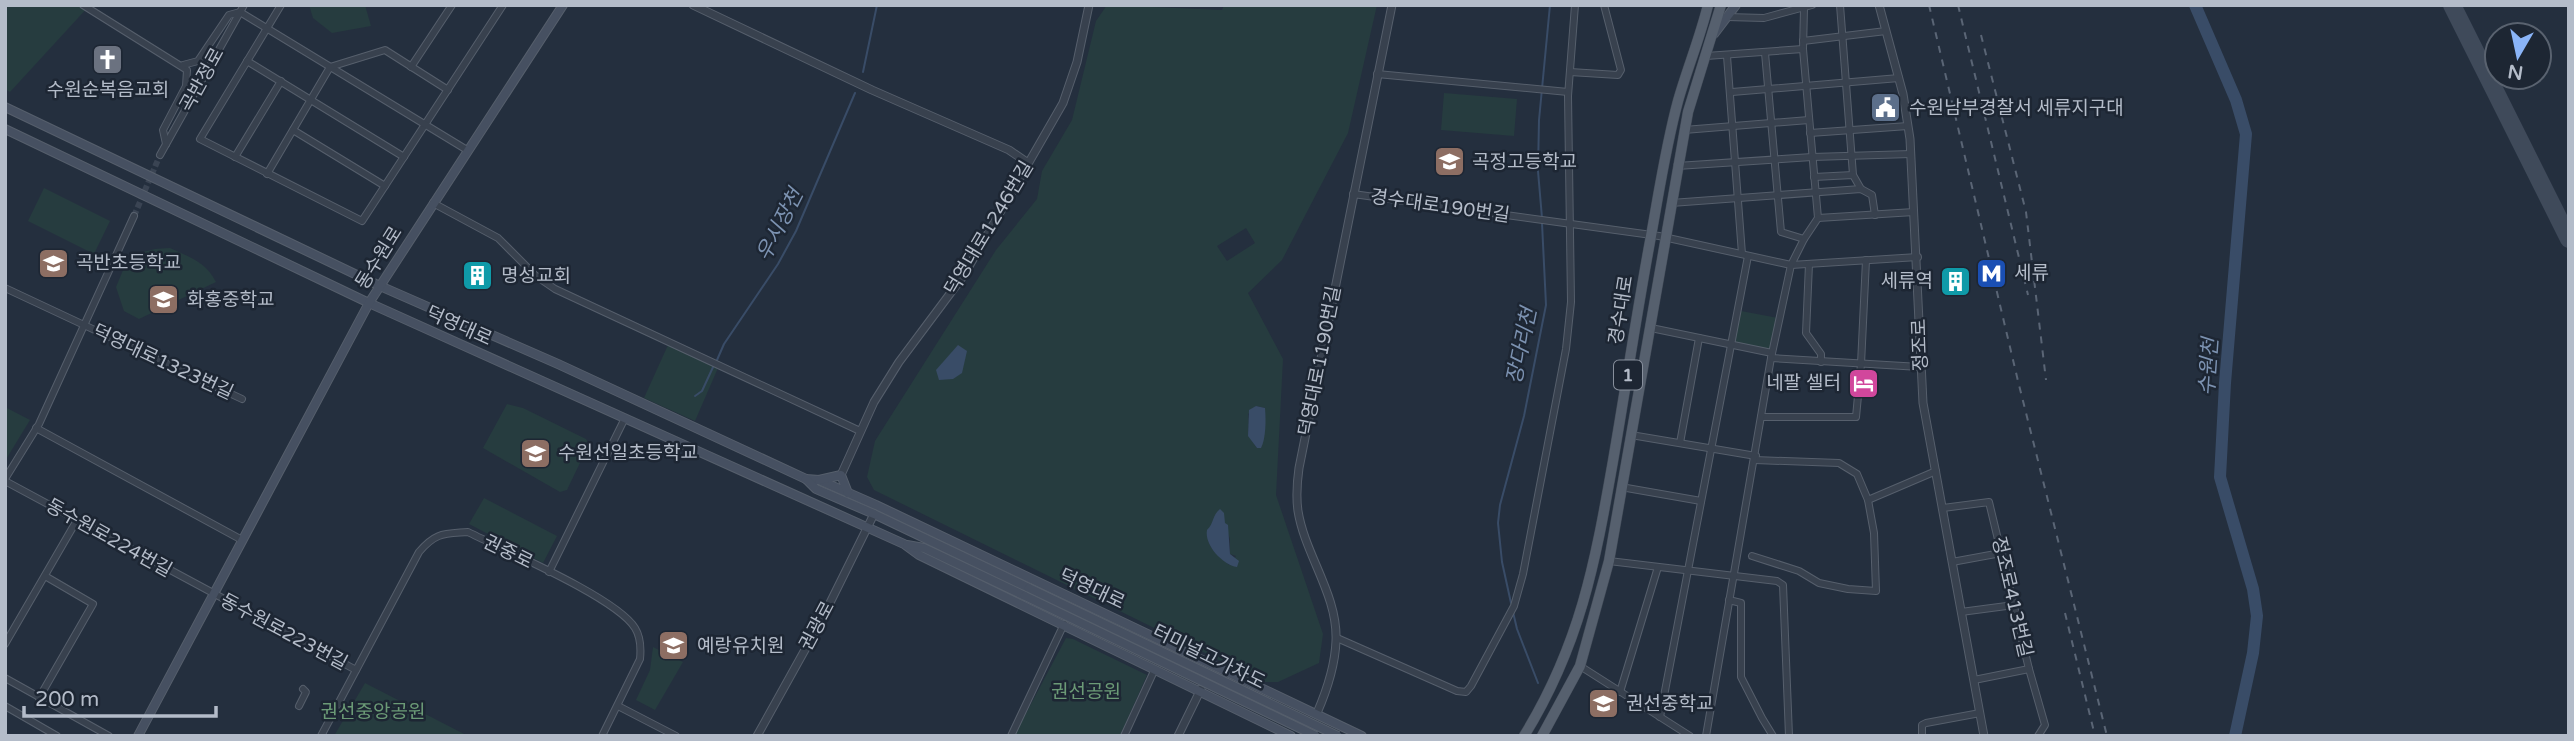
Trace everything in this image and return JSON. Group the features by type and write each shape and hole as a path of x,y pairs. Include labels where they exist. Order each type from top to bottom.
{"main road":[{"name":"동수원로","path":"138,736 369,303 562,5"},
{"name":"경수대로","path":"1524,736 1563,663 1595,559 1658,237 1677,103 1702,34 1708,5"},
{"name":"경수대로","path":"1542,736 1580,666 1609,561 1651,328 1658,237 1671,203 1684,131 1721,5"},
{"path":"1712,36 1735,5"},
{"name":"덕영대로","path":"5,105 380,286 558,364 806,479 816,489 874,514 1027,592"},
{"name":"덕영대로","path":"5,129 369,303 867,528 904,544 924,548 1027,592"},
{"path":"819,480 841,475 848,493"},
{"name":"덕영대로","path":"806,479 819,480 848,493 1362,736"},
{"name":"덕영대로","path":"904,544 919,555 1291,736"},
{"name":"터미널고가차도","path":"1027,592 1316,736"},
{"name":"터미널고가차도","path":"1027,592 1338,736"}],"street":[{"path":"83,5 183,65 187,70 186,86 163,130 162,136 166,144"},
{"name":"곡반정로","path":"160,155 244,5"},
{"path":"281,5 200,139 362,221 503,5"},
{"path":"411,67 452,5"},
{"path":"692,5 845,78 1009,150 1028,163"},
{"name":"덕영대로1246번길","path":"841,475 874,402 899,362 964,275 1063,103 1077,62 1089,5"},
{"name":"덕영대로1190번길","path":"1317,713 1330,683 1336,639 1331,605 1298,512 1297,487 1392,5"},
{"path":"1336,639 1457,691 1466,692 1514,606 1523,573 1566,349 1571,302 1568,92 1575,5"},
{"path":"1570,72 1618,75 1621,71 1604,5"},
{"path":"1727,17 1764,18 1812,5"},
{"path":"1840,5 1853,175 1861,189"},
{"name":"정조로","path":"1879,5 1899,78 1908,126 1923,403 1984,736"},
{"path":"1706,736 1771,356 1791,265 1818,218 1803,49 1804,9"},
{"path":"183,65 198,61 229,15 240,12 467,150"},
{"path":"1803,41 1886,31"},
{"path":"1706,56 1803,49"},
{"path":"267,173 330,67 385,50 448,90"},
{"path":"1765,53 1781,232 1804,239"},
{"path":"1660,717 1731,344 1745,255 1727,56"},
{"path":"247,61 404,157"},
{"path":"1377,74 1568,92"},
{"path":"1732,92 1899,78"},
{"path":"235,157 281,81"},
{"path":"1684,131 1810,120"},
{"path":"1810,133 1908,126"},
{"path":"293,130 385,186"},
{"path":"1677,166 1911,154"},
{"path":"1814,177 1853,175"},
{"path":"1671,203 1861,189 1872,195 1875,215"},
{"name":"경수대로190번길","path":"1353,194 1570,223"},
{"path":"433,203 498,238 536,276 555,289 860,431"},
{"path":"1818,218 1914,212"},
{"name":"덕영대로1323번길","path":"5,480 36,428 134,216"},
{"path":"1570,223 1658,237 1791,265 1917,257"},
{"path":"1762,417 1856,417 1866,260"},
{"path":"1809,264 1807,333 1821,354 1821,362"},
{"name":"덕영대로1323번길","path":"5,288 242,399"},
{"path":"1651,328 1731,344 1771,356 1821,362 1920,367"},
{"path":"1679,443 1699,338"},
{"path":"549,572 625,418"},
{"path":"36,428 242,540"},
{"path":"1631,435 1755,458 1839,463 1857,474 1868,500 1874,533 1876,591 1819,583 1799,571 1752,556"},
{"path":"1868,500 1936,471"},
{"name":"동수원로224번길","path":"5,480 213,594"},
{"path":"1621,487 1700,500"},
{"name":"정조로413번길","path":"1943,508 1989,502 2045,725 2038,736"},
{"name":"권광로","path":"757,736 821,621 874,514"},
{"path":"5,644 77,520"},
{"name":"권중로","path":"321,736 410,565 431,538 468,532 614,606 636,629 641,648 640,659 602,736"},
{"path":"1952,562 2001,552"},
{"path":"1609,561 1777,581 1783,585 1789,736"},
{"path":"1620,692 1658,567"},
{"path":"39,698 93,604 45,576"},
{"name":"동수원로223번길","path":"213,594 356,670"},
{"path":"1729,600 1741,603 1741,677 1773,736"},
{"path":"1961,612 2014,606"},
{"path":"1010,736 1064,624"},
{"path":"1178,736 1212,663"},
{"path":"1580,666 1690,736"},
{"path":"1974,680 2029,669"},
{"path":"1124,736 1154,671"},
{"path":"5,678 108,736"},
{"path":"299,706 306,692 303,689"},
{"path":"5,706 57,736"},
{"path":"618,706 677,736"},
{"path":"1922,736 1922,725 1926,723 1980,713"},
{"path":"86,736 91,726"}],"green space":[{"path":"5,5 89,6 10,92 5,89"},
{"path":"309,5 365,5 371,26 332,33 313,18"},
{"path":"1107,5 1222,10 1224,5 1377,5 1348,133 1282,260 1248,293 1283,359 1276,495 1323,634 1319,663 1278,682 1264,682 874,490 867,477 875,441 996,250 1037,199 1042,171 1072,120 1096,21","holes":["1246,228 1255,243 1227,261 1217,246","1256,406 1265,408 1264,430 1257,448 1249,434 1248,414","1212,526 1227,531 1230,554 1236,556 1229,565 1211,546 1208,530"]},
{"path":"1444,93 1517,99 1514,136 1441,130"},
{"path":"44,188 110,221 94,254 28,221"},
{"path":"170,248 202,265 216,282 139,319 124,311 116,287 126,263 135,254"},
{"path":"1741,311 1778,318 1771,351 1734,342"},
{"path":"668,345 718,368 695,421 644,398"},
{"path":"507,404 523,408 586,439 589,444 567,490 560,492 483,448"},
{"path":"5,407 30,420 5,461"},
{"path":"484,498 557,536 543,563 469,524"},
{"name":"권선공원","path":"1066,638 1147,675 1120,736 1014,736"},
{"path":"653,647 683,662 655,710 636,700 650,670"},
{"name":"권선중앙공원","path":"365,683 468,736 334,736"}],"water":[{"path":"958,345 967,351 962,373 953,379 939,380 936,370"},
{"path":"1256,406 1265,408 1265,434 1261,448 1257,448 1248,436 1249,410"},
{"path":"1220,509 1228,525 1230,554 1239,561 1237,567 1221,558 1208,542 1207,530"}],"waterway":[{"name":"우시장천","path":"863,72 877,5"},
{"name":"장다리천","path":"1542,218 1538,171 1539,120 1550,5"},
{"name":"수원천","path":"2195,5 2236,100 2246,134 2225,383 2220,477 2253,589 2257,616 2253,653 2235,736"},
{"name":"우시장천","path":"717,360 724,344 778,264 796,231 855,93"},
{"name":"장다리천","path":"1511,603 1502,562 1498,523 1500,505 1524,416 1546,305 1542,223"},
{"path":"695,396 702,391 714,365"},
{"name":"장다리천","path":"1513,612 1538,683"}],"taxiway":[{"path":"2452,5 2569,239"}],"tunnel":[{"path":"134,216 160,155"}],"railway":[{"path":"1929,5 2018,381 2107,736"},
{"path":"1958,5 2028,295"},
{"path":"1981,35 2026,212 2046,380"},
{"path":"2065,613 2095,736"}],"place":[{"name":"수원순복음교회","path":"108,59"},
{"name":"수원남부경찰서 세류지구대","path":"1886,108"},
{"name":"곡정고등학교","path":"1449,162"},
{"name":"곡반초등학교","path":"53,263"},
{"name":"세류","path":"1991,273"},
{"name":"명성교회","path":"478,276"},
{"name":"세류역","path":"1956,281"},
{"name":"화홍중학교","path":"164,300"},
{"name":"네팔 셀터","path":"1864,383"},
{"name":"수원선일초등학교","path":"535,453"},
{"name":"예랑유치원","path":"674,646"},
{"name":"권선중학교","path":"1603,704"}]}
